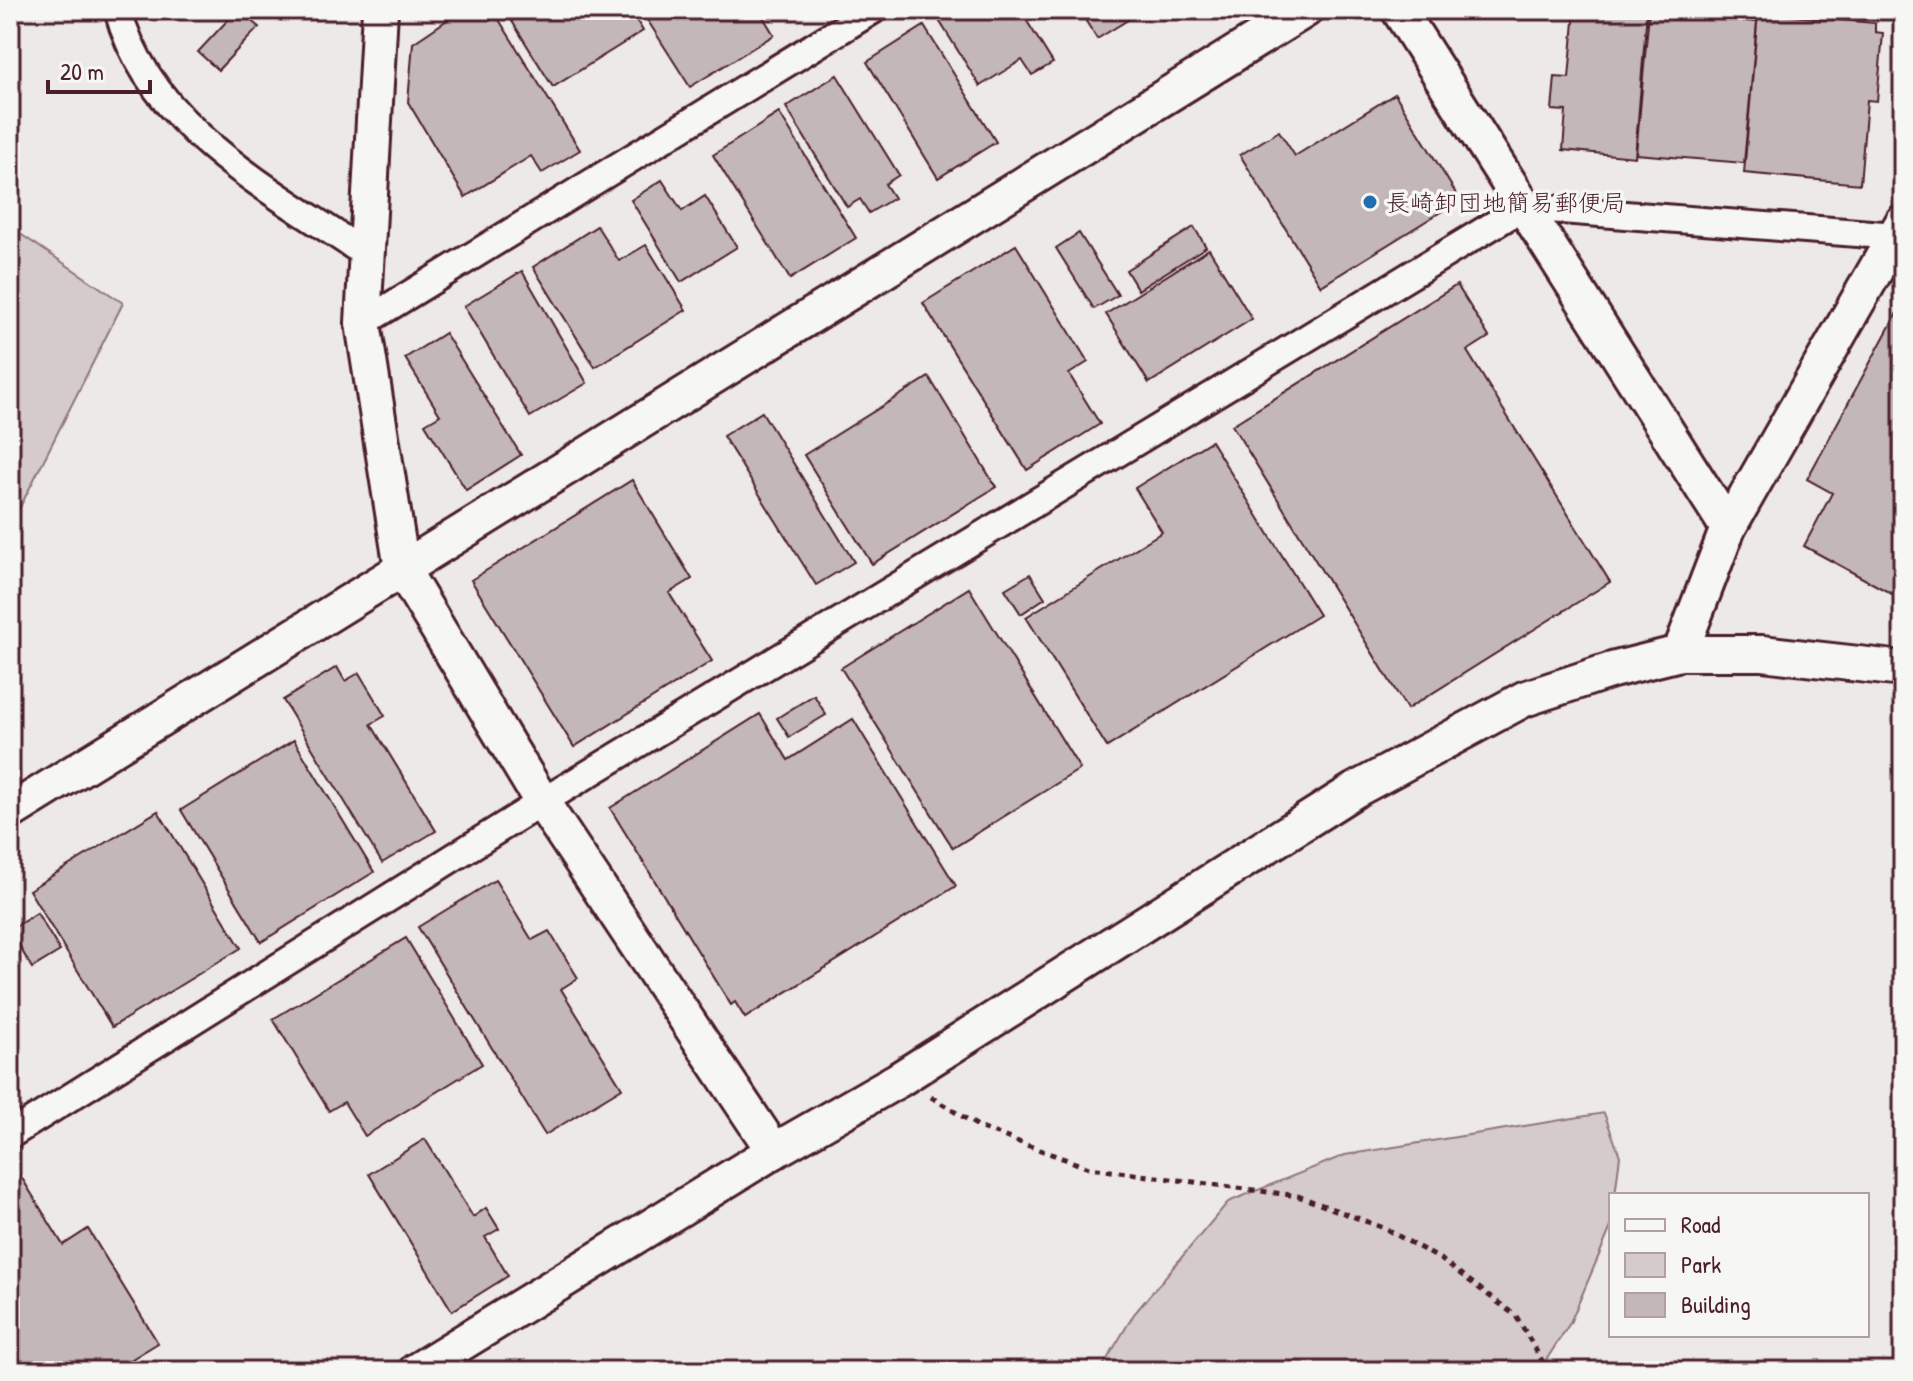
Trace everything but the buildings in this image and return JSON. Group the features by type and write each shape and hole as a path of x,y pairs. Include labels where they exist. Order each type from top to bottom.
{"street":[{"path":"118,10 145,70 177,113 213,150 364,253"},
{"path":"363,323 873,10"},
{"path":"10,812 1305,10"},
{"path":"1399,10 1728,528"},
{"path":"384,12 364,253 363,323 402,569 542,802 774,1151"},
{"path":"10,1135 542,802 1523,207 1901,233 1728,528 1680,653"},
{"path":"416,1371 774,1151 898,1080 1355,790 1524,699 1612,670 1680,653 1762,653 1903,669"}],"path":[{"path":"937,1101 981,1128 1089,1168 1298,1196 1384,1228 1442,1260 1516,1316 1548,1371"}],"green space":[{"path":"10,227 123,303 10,527"},
{"path":"1604,1113 1620,1156 1615,1193 1609,1193 1609,1232 1570,1323 1539,1371 1100,1371 1134,1314 1228,1202 1345,1155"}],"place":[{"name":"長崎卸団地簡易郵便局","path":"1370,202"}]}
